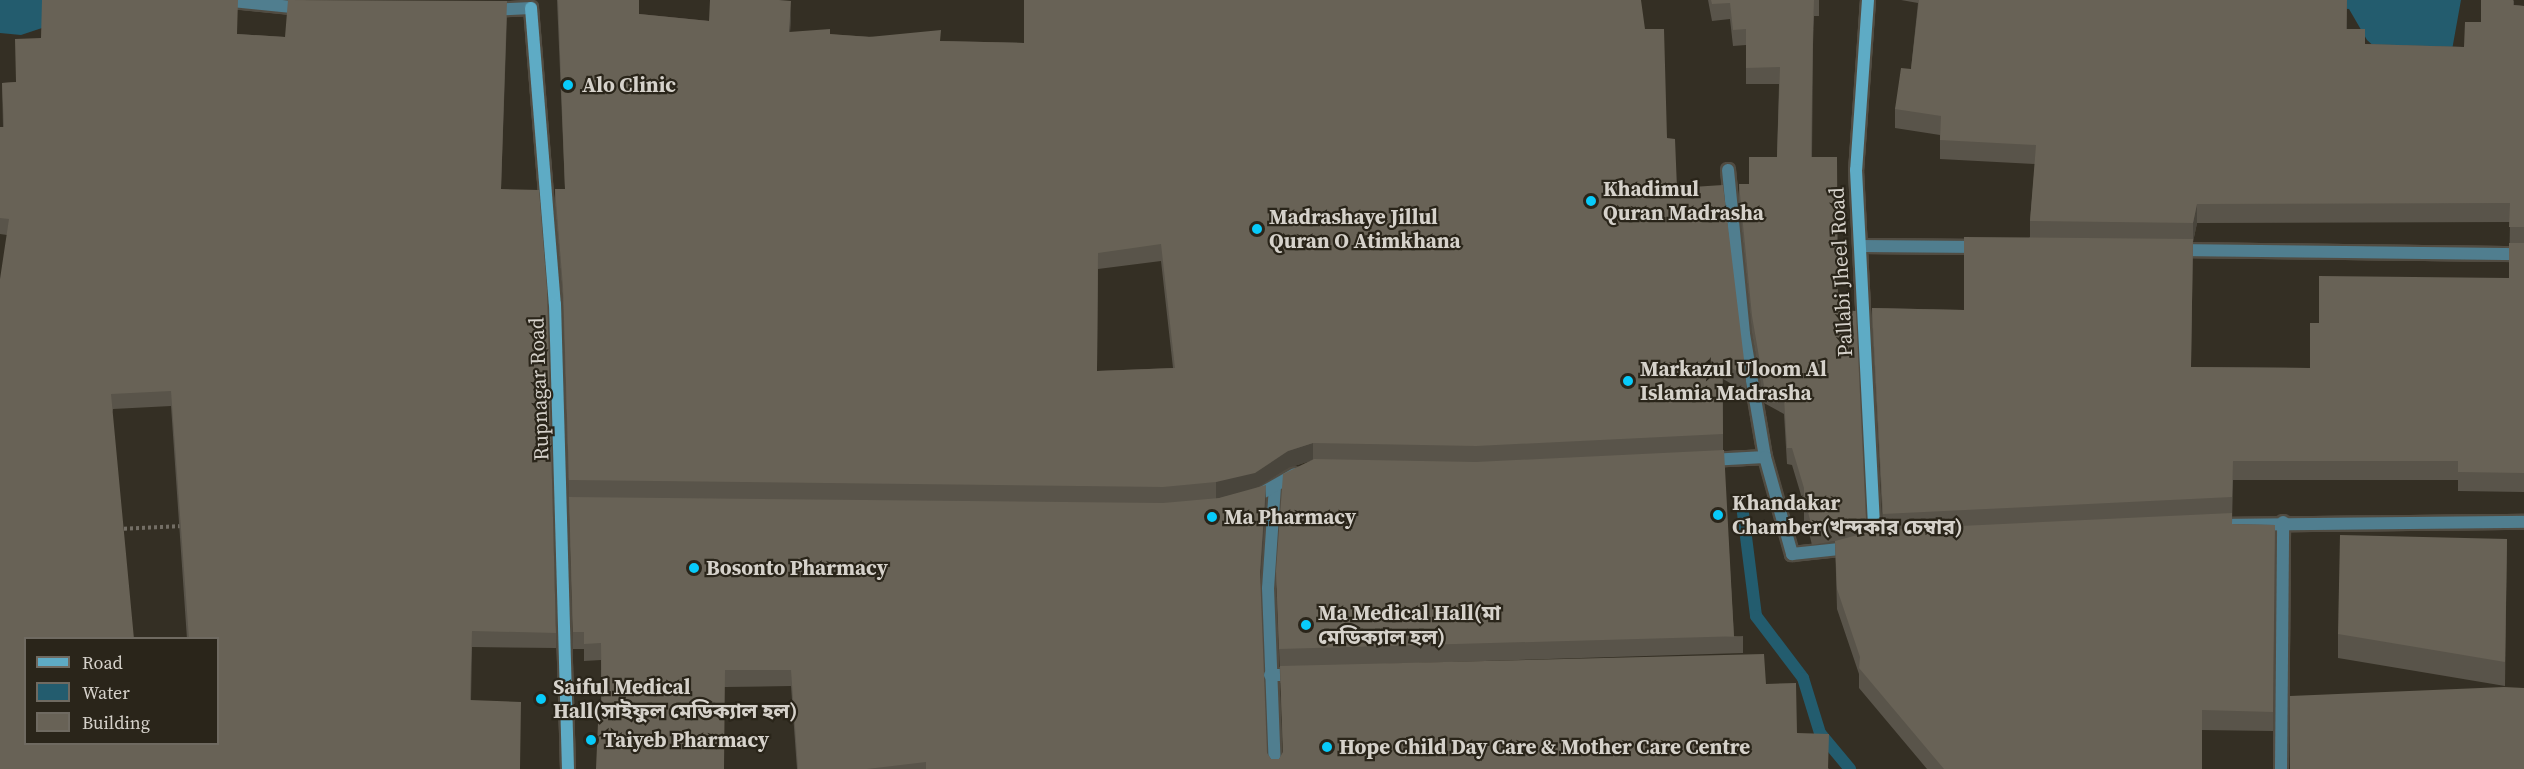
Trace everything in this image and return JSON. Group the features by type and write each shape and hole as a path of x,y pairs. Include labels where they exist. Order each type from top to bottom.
{"street":[{"path":"222,0 321,9"},
{"name":"Pallabi Jheel Road","path":"1765,457 1792,554 1836,552 1881,542 1856,170 1868,0"},
{"name":"Rupnagar Road","path":"475,10 531,8 569,505 568,769"},
{"path":"1695,460 1765,457 1744,334 1728,170"},
{"path":"1860,246 1990,248"},
{"path":"2168,250 2524,254"},
{"path":"1242,501 1258,497 1312,468"},
{"path":"1275,486 1268,588 1275,769"},
{"path":"2213,526 2283,522 2524,522"},
{"path":"2282,769 2283,522"},
{"path":"1270,675 1306,674"}],"path":[{"path":"112,529 185,526"}],"water":[{"path":"0,0 60,0 51,25 21,35 0,33"},
{"path":"2308,0 2461,0 2452,50 2387,58 2367,40 2349,9 2322,7"}],"building":[{"path":"42,0 238,0 237,34 285,37 288,0 507,1 501,189 539,190 547,289 556,633 472,631 470,700 521,702 520,769 0,769 0,279 9,219 0,218 0,127 4,127 2,83 16,82 15,39 41,38","holes":["171,391 189,637 219,637 219,745 24,745 24,637 134,637 111,394"]},
{"path":"558,0 639,0 639,14 709,21 710,0 791,1 789,32 830,29 830,34 869,37 941,30 940,41 1024,43 1024,0 1641,0 1645,29 1664,29 1667,138 1675,139 1677,188 1723,185 1746,376 1722,363 1723,434 1476,446 1313,443 1288,451 1255,473 1216,482 1163,487 569,480 563,287 555,189 565,189","holes":["1161,244 1175,368 1097,371 1098,253"]},
{"path":"1711,0 1814,0 1811,157 1837,157 1838,310 1856,311 1866,519 1812,528 1808,512 1804,512 1804,488 1792,448 1787,448 1784,398 1764,386 1752,316 1739,184 1749,184 1749,157 1777,157 1780,67 1746,68 1746,29 1733,30 1730,3 1712,4"},
{"path":"1919,0 2347,0 2346,29 2365,29 2365,44 2464,47 2465,22 2481,22 2481,0 2513,0 2513,5 2524,6 2524,227 2509,227 2510,203 2197,204 2193,223 2030,221 2036,145 1940,140 1941,116 1895,109 1901,68 1911,69"},
{"path":"1964,237 2193,239 2191,367 2310,368 2310,323 2319,323 2319,276 2509,278 2509,243 2524,243 2524,473 2458,472 2458,461 2233,461 2232,497 1883,514 1872,308 1964,310"},
{"path":"1724,450 1734,636 1279,649 1276,571 1283,474 1314,459 1476,462"},
{"path":"1266,485 1260,572 1267,753 1271,759 1279,759 1283,752 1280,666 1764,654 1766,684 1796,683 1797,733 1829,734 1828,769 926,769 926,762 867,769 798,769 791,670 725,670 724,769 596,769 598,723 602,723 601,643 584,644 584,632 573,632 569,497 1163,503 1219,498"},
{"path":"2232,513 2232,524 2275,525 2273,712 2202,710 2202,769 1944,769 1859,668 1860,657 1837,589 1835,541 1876,530"},
{"path":"2340,535 2507,539 2505,662 2338,634"},
{"path":"2524,688 2524,769 2290,769 2290,696"}],"waterway":[{"path":"1743,513 1756,616 1803,678 1820,733 1850,769"}],"place":[{"name":"Alo Clinic","path":"568,85"},
{"name":"Khadimul Quran Madrasha","path":"1591,201"},
{"name":"Madrashaye Jillul Quran O Atimkhana","path":"1257,229"},
{"name":"Markazul Uloom Al Islamia Madrasha","path":"1628,381"},
{"name":"Khandakar Chamber(খন্দকার চেম্বার)","path":"1718,515"},
{"name":"Ma Pharmacy","path":"1212,517"},
{"name":"Bosonto Pharmacy","path":"694,568"},
{"name":"Ma Medical Hall(মা মেডিক্যাল হল)","path":"1306,625"},
{"name":"Saiful Medical Hall(সাইফুল মেডিক্যাল হল)","path":"541,699"},
{"name":"Taiyeb Pharmacy","path":"591,740"},
{"name":"Hope Child Day Care & Mother Care Centre","path":"1327,747"}]}
